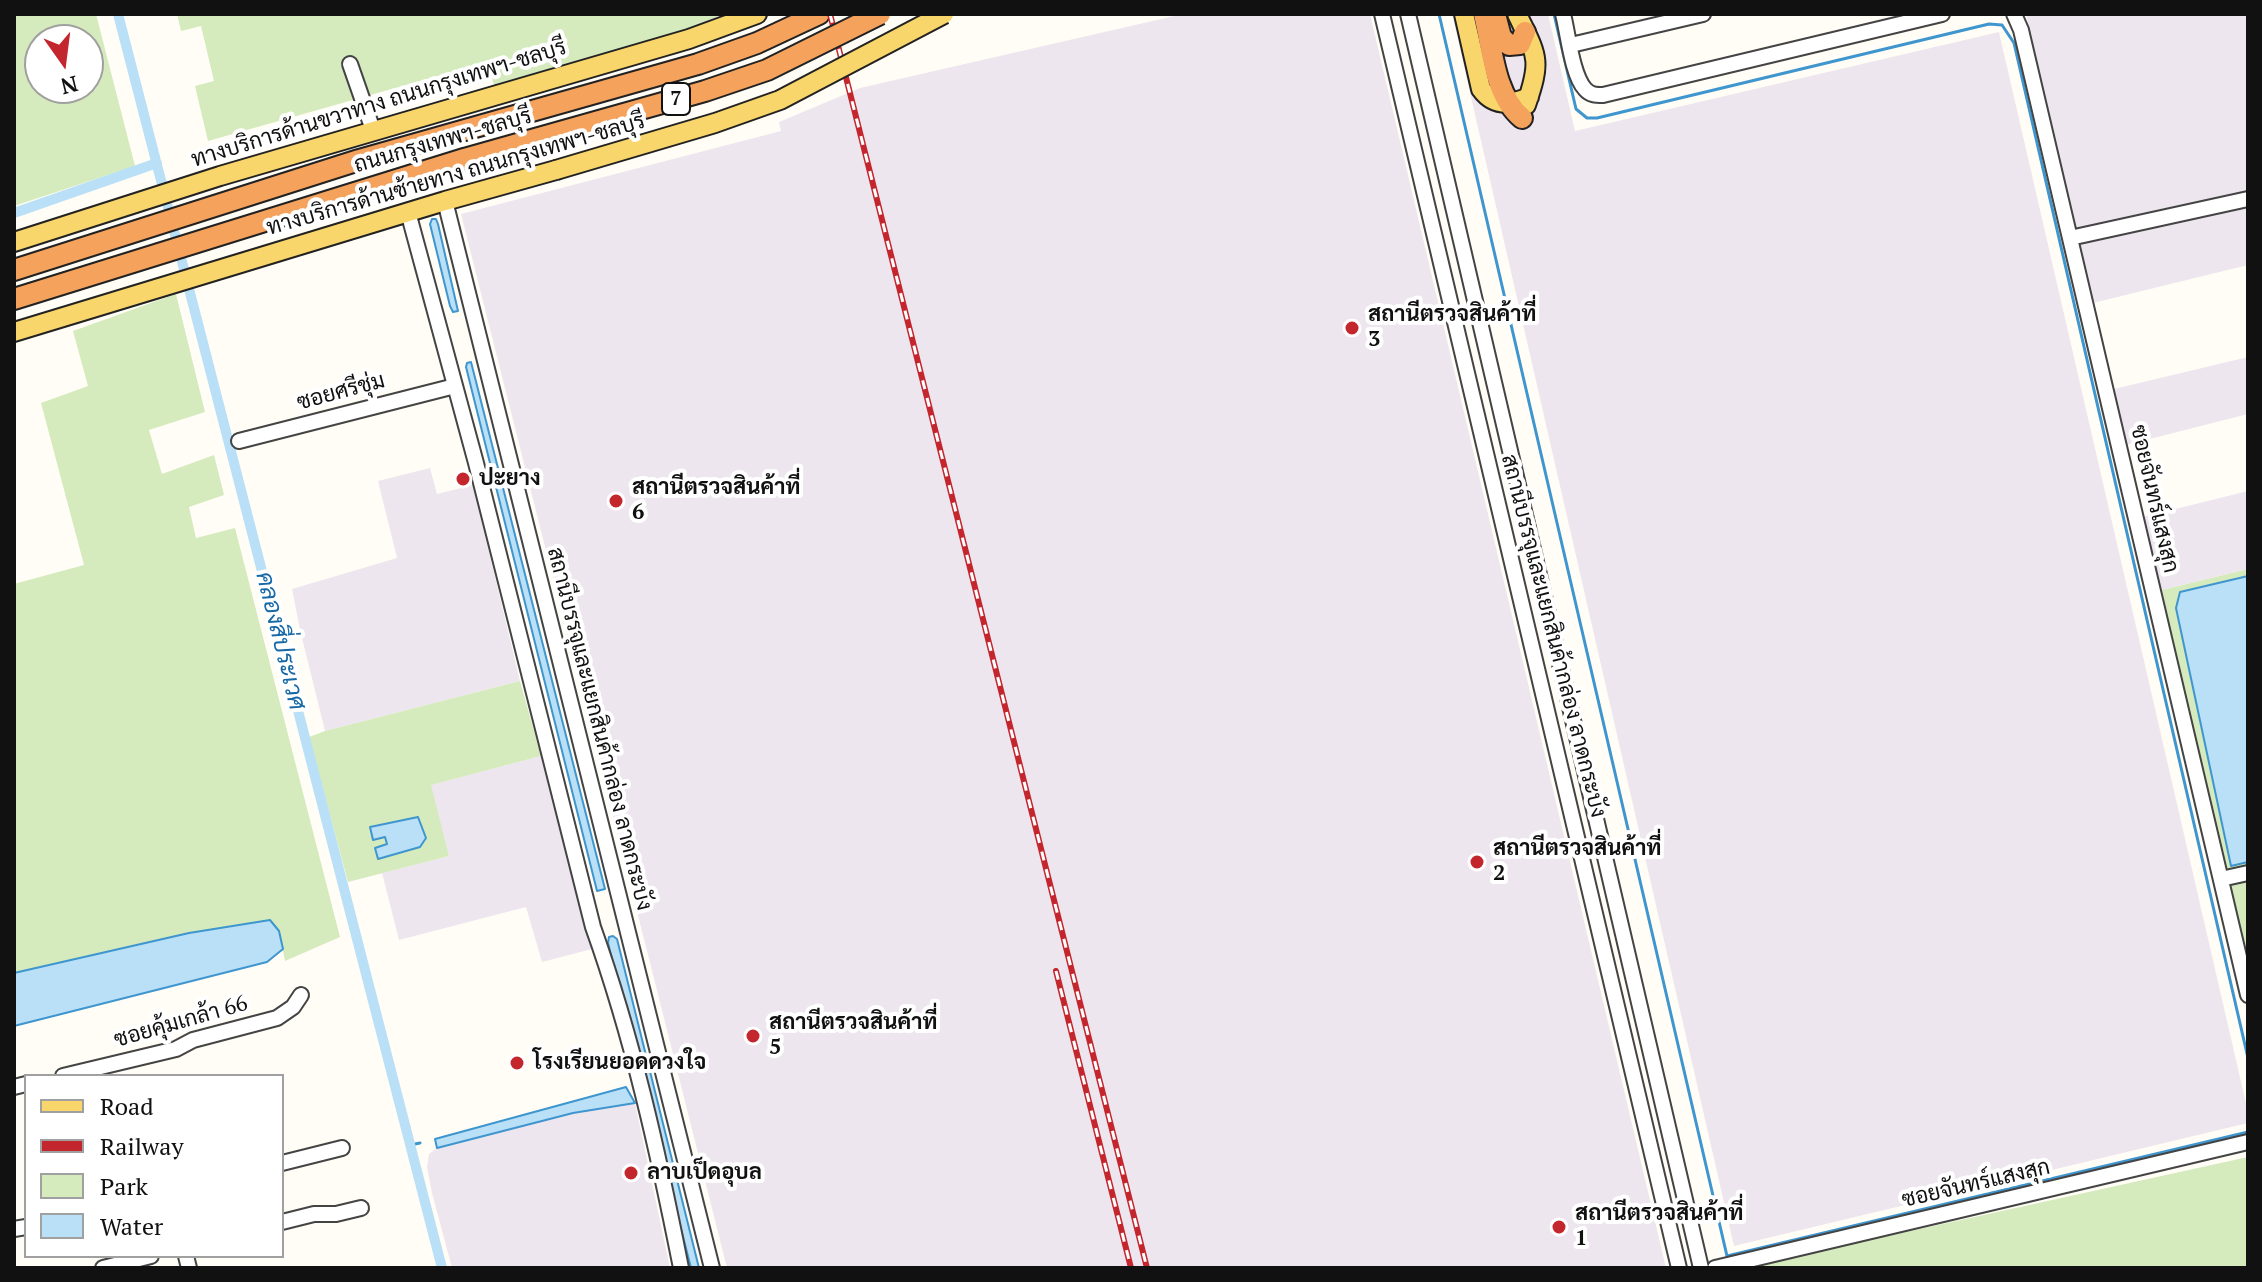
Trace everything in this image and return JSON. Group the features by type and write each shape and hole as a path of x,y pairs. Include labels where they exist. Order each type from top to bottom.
{"highway":[{"name":"ถนนกรุงเทพฯ-ชลบุรี","path":"14,270 359,160 698,64 757,43 819,14"},
{"name":"ถนนกรุงเทพฯ-ชลบุรี","path":"14,299 464,159 705,91 767,70 880,14"},
{"path":"1492,17 1498,77 1515,110"},
{"path":"1492,17 1501,37 1509,45 1520,44 1521,23"}],"main road":[{"name":"ทางบริการด้านขวาทาง ถนนกรุงเทพฯ-ชลบุรี","path":"14,242 371,124 534,83 689,39 757,14"},
{"name":"ทางบริการด้านซ้ายทาง ถนนกรุงเทพฯ-ชลบุรี","path":"14,332 408,212 715,123 780,100 944,14"},
{"path":"1464,14 1481,89 1488,98 1515,110 1529,97 1536,75 1537,58 1521,23"}],"street":[{"name":"สถานีบรรจุและแยกสินค้ากล่อง ลาดกระบัง","path":"1382,14 1679,1268"},
{"name":"สถานีบรรจุและแยกสินค้ากล่อง ลาดกระบัง","path":"1408,14 1701,1268"},
{"path":"1563,14 1577,72 1583,87 1594,95 1942,14"},
{"path":"1571,45 1703,14"},
{"name":"ซอยจันทร์แสงสุก","path":"2014,14 2021,30 2248,995"},
{"path":"350,64 371,124"},
{"path":"1406,115 1430,109"},
{"path":"2070,238 2248,199"},
{"name":"สถานีบรรจุและแยกสินค้ากล่อง ลาดกระบัง","path":"445,201 712,1268"},
{"path":"408,212 593,927 618,997 650,1118 681,1268"},
{"path":"1455,327 1480,321"},
{"name":"ซอยศรีชุ่ม","path":"239,441 455,386"},
{"path":"2221,879 2248,873"},
{"name":"ซอยคุ้มเกล้า 66","path":"71,1074 176,1049 193,1040 277,1018 293,1007 301,995"},
{"name":"ซอยจันทร์แสงสุก","path":"1715,1268 2248,1142"},
{"path":"284,1162 342,1148"},
{"path":"284,1222 361,1208"},
{"path":"103,1268 143,1258"}],"shaded area":[{"path":"1183,14 1370,14 1666,1268 727,1268 461,214 781,131 779,122 860,88"},
{"path":"1452,14 1548,14 1575,131 1999,32 2248,1112 2248,1123 1734,1246"},
{"path":"2026,14 2248,14 2248,265 2093,303"},
{"path":"2248,357 2248,414 2126,445 2114,389"},
{"path":"430,468 437,494 473,485 520,681 325,731 292,589 397,558 378,481"},
{"path":"2248,491 2248,569 2158,591 2139,518"},
{"path":"541,756 592,949 542,962 526,907 399,940 382,873 449,856 430,785"},
{"path":"635,1103 670,1268 452,1268 432,1193 427,1167 429,1154 437,1148 573,1113"}],"green space":[{"path":"14,14 96,14 99,24 24,24 24,104 104,104 104,45 135,166 14,206"},
{"path":"177,14 723,14 693,27 494,85 487,62 208,141 195,86 214,81 201,26 181,31"},
{"path":"176,294 205,412 149,430 162,474 214,455 224,495 189,507 196,538 235,528 340,937 285,961 279,931 269,920 189,933 14,973 14,584 84,565 41,403 88,386 73,331"},
{"path":"2248,569 2248,576 2180,592 2176,608 2231,866 2248,862 2248,962 2158,591"},
{"path":"520,681 541,756 431,785 449,856 348,882 309,737"},
{"path":"2248,1157 2248,1268 1742,1268"}],"water":[{"path":"432,219 436,219 438,224 458,311 453,312 450,306 430,224"},
{"path":"471,362 605,889 597,891 466,367"},
{"path":"2248,576 2248,862 2231,866 2176,608 2180,592"},
{"path":"418,817 426,838 420,847 378,859 375,848 387,844 385,837 373,840 370,827"},
{"path":"270,920 279,931 283,949 267,962 14,1026 14,973 189,933"},
{"path":"609,937 617,939 699,1268 691,1268 608,943"},
{"path":"626,1087 635,1103 573,1113 437,1148 435,1139"}],"waterway":[{"name":"คลองสี่ประเวศ","path":"118,14 442,1268"},
{"path":"1439,14 1727,1256 2248,1132"},
{"path":"1554,14 1576,109 1587,118 1989,24 2002,25 2014,43 2248,1058"},
{"path":"14,213 157,163"},
{"path":"410,1145 420,1143"}],"railway":[{"path":"830,14 1147,1268"},
{"path":"1056,971 1131,1268"}],"place":[{"name":"สถานีตรวจสินค้าที่ 3","path":"1352,328"},
{"name":"ปะยาง","path":"463,479"},
{"name":"สถานีตรวจสินค้าที่ 6","path":"616,501"},
{"name":"สถานีตรวจสินค้าที่ 2","path":"1477,862"},
{"name":"สถานีตรวจสินค้าที่ 5","path":"753,1036"},
{"name":"โรงเรียนยอดดวงใจ","path":"517,1063"},
{"name":"ลาบเป็ดอุบล","path":"631,1173"},
{"name":"สถานีตรวจสินค้าที่ 1","path":"1559,1227"}]}
